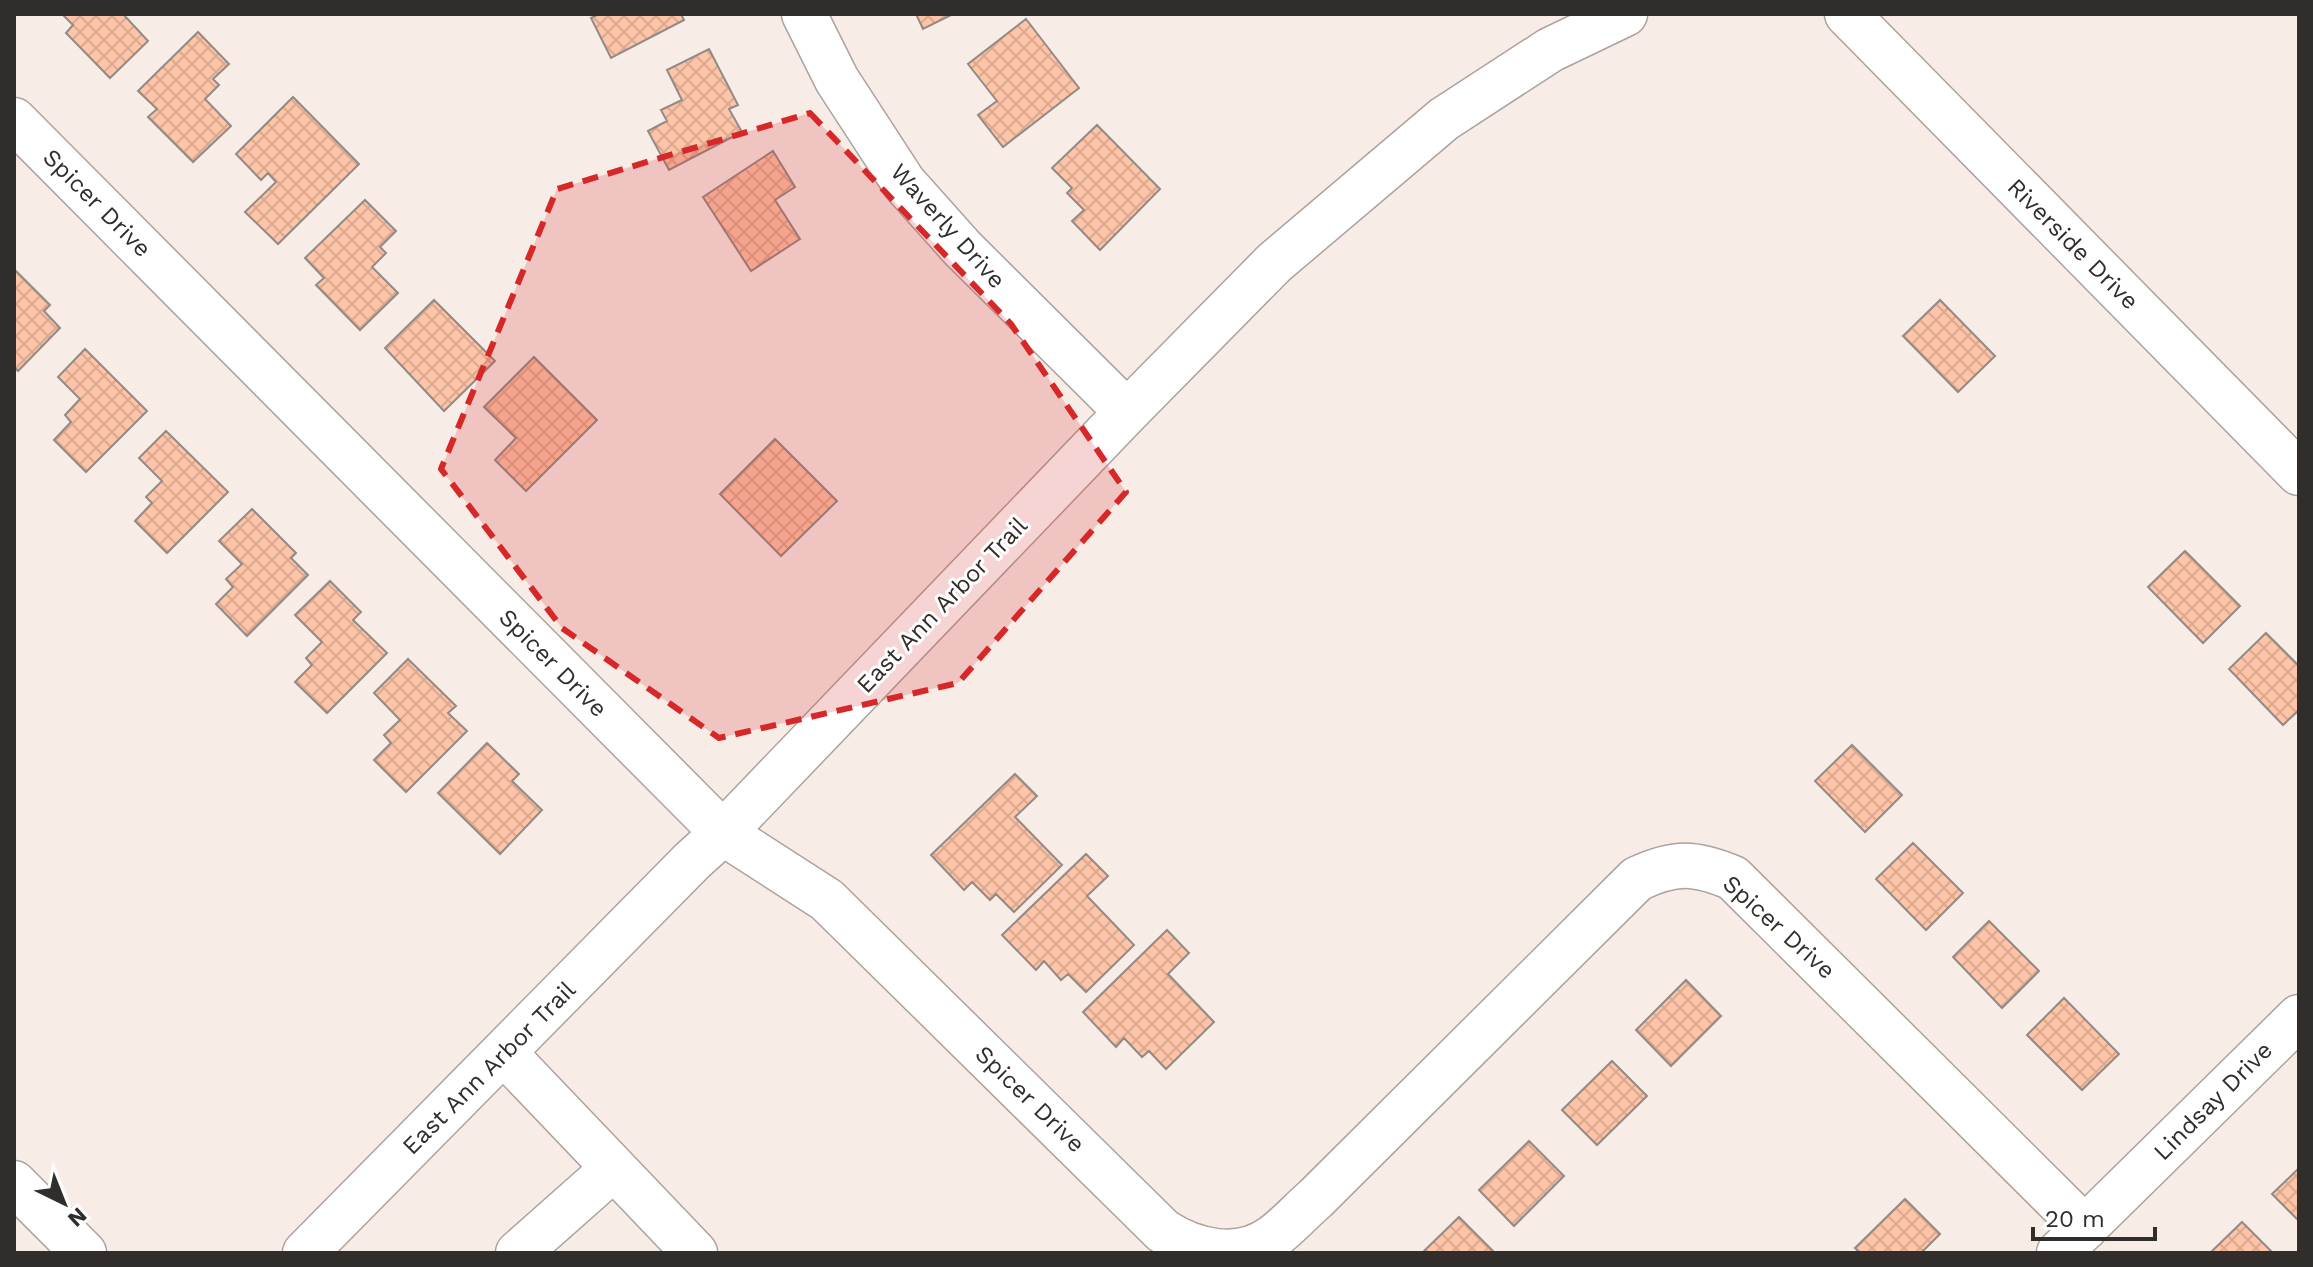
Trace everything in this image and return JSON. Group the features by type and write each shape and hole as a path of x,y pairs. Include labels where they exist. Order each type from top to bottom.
{"street":[{"name":"Waverly Drive","path":"804,14 837,80 904,183 962,248 1127,412"},
{"name":"East Ann Arbor Trail","path":"305,1253 723,833 1274,263 1444,119 1550,50 1625,14"},
{"name":"Riverside Drive","path":"1847,14 2299,473"},
{"name":"Spicer Drive","path":"14,120 723,833 827,900 1163,1231 1183,1244 1205,1251 1236,1252 1273,1237 1637,879 1659,869 1681,865 1704,866 1733,878 2072,1240"},
{"name":"Lindsay Drive","path":"2072,1240 2299,1017"},
{"path":"504,1053 695,1253"},
{"path":"518,1253 614,1168"},
{"path":"14,1183 84,1253"}],"highlighted area":[{"path":"810,113 1011,324 1126,492 958,683 719,738 562,628 441,469 557,189"}],"building":[{"path":"62,14 123,14 148,41 110,78 66,33 73,25"},
{"path":"599,14 681,14 684,20 611,58 591,18"},
{"path":"916,14 953,14 923,29"},
{"path":"1026,19 1079,88 1003,147 978,115 997,101 968,64"},
{"path":"198,32 229,64 213,79 219,85 205,99 231,126 193,162 148,117 157,109 138,91"},
{"path":"709,49 738,105 729,109 742,132 669,170 648,131 667,121 661,110 682,100 667,70"},
{"path":"293,97 359,164 278,244 245,212 276,182 268,173 261,180 236,154"},
{"path":"1097,125 1160,189 1100,250 1072,221 1084,210 1067,193 1072,188 1052,168"},
{"path":"773,151 795,187 775,200 800,239 751,271 703,197"},
{"path":"365,200 396,231 380,247 386,253 372,267 398,293 360,330 316,285 324,278 305,258"},
{"path":"14,269 50,305 44,311 60,328 18,371 14,367"},
{"path":"434,300 495,361 444,411 385,348"},
{"path":"1940,300 1995,356 1958,392 1903,336"},
{"path":"85,349 147,411 86,472 54,440 71,422 65,415 80,399 58,377"},
{"path":"534,357 597,420 526,491 495,460 516,438 484,407"},
{"path":"166,431 228,492 167,553 135,521 152,503 146,497 162,481 139,458"},
{"path":"775,439 837,501 781,556 720,494"},
{"path":"252,509 296,553 291,558 308,575 247,636 216,604 233,587 226,579 242,564 219,541"},
{"path":"2185,551 2240,606 2203,643 2148,587"},
{"path":"330,581 361,612 353,620 387,653 327,713 295,682 312,665 306,658 322,642 295,615"},
{"path":"2266,633 2299,666 2299,710 2283,725 2229,669"},
{"path":"408,659 456,706 448,713 467,731 406,792 374,760 391,743 384,735 400,720 374,693"},
{"path":"487,743 519,774 512,781 542,810 500,854 438,793"},
{"path":"1852,745 1902,795 1865,832 1815,781"},
{"path":"1015,774 1037,796 1015,817 1062,865 1014,912 996,894 990,900 972,882 964,890 931,855"},
{"path":"1913,843 1963,893 1926,930 1876,879"},
{"path":"1086,854 1108,876 1087,896 1134,945 1086,992 1068,974 1061,980 1044,961 1036,970 1002,935"},
{"path":"1989,921 2039,971 2002,1008 1953,957"},
{"path":"1167,930 1189,953 1168,974 1214,1022 1166,1069 1149,1051 1142,1057 1124,1038 1116,1047 1083,1012"},
{"path":"1686,980 1721,1016 1671,1066 1636,1030"},
{"path":"2064,998 2119,1054 2082,1090 2027,1035"},
{"path":"1612,1061 1647,1096 1597,1145 1562,1110"},
{"path":"1529,1141 1564,1176 1514,1226 1479,1190"},
{"path":"2299,1168 2299,1221 2272,1194"},
{"path":"1905,1199 1940,1234 1921,1253 1860,1253 1855,1248"},
{"path":"1459,1217 1494,1252 1422,1253"},
{"path":"2242,1222 2273,1253 2210,1253"}]}
